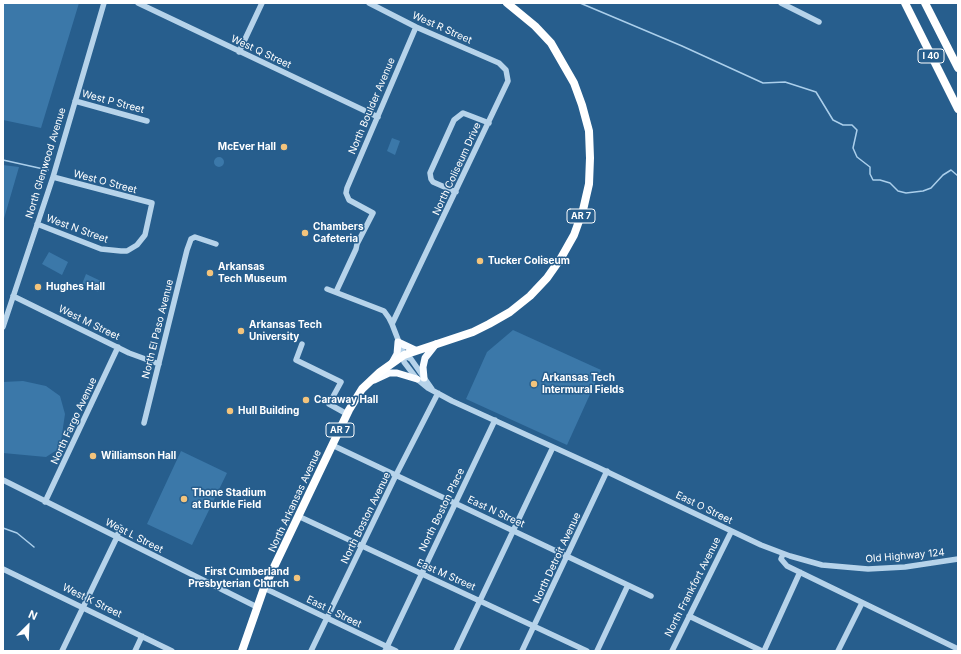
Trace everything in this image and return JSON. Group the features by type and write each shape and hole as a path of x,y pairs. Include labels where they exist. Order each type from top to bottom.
{"highway":[{"name":"North Arkansas Avenue","path":"242,651 264,588 355,399 369,382 404,355 489,324 516,307 547,278 562,258 574,235 583,210 589,184 589,131 574,83 550,44 535,26 507,3"},
{"name":"I 40","path":"904,3 958,109"},
{"name":"I 40","path":"925,3 958,68"}],"main road":[{"path":"392,363 397,354 398,342 415,350"},
{"path":"369,382 383,375 394,373 421,378 425,358 439,342"}],"street":[{"name":"North Glenwood Avenue","path":"3,327 53,177 104,3"},
{"name":"West Q Street","path":"138,3 378,117"},
{"path":"239,52 262,3"},
{"name":"West R Street","path":"369,3 416,27 499,63 506,70"},
{"path":"783,3 819,22"},
{"name":"North Boulder Avenue","path":"336,292 357,244 373,213 349,200 346,193 416,27"},
{"name":"North Coliseum Drive","path":"392,324 417,275 508,82 506,70"},
{"name":"West P Street","path":"75,101 147,121"},
{"path":"456,192 433,182 430,173 454,120 463,113 489,123"},
{"name":"West O Street","path":"53,177 152,203"},
{"name":"West N Street","path":"37,224 101,249 127,251 137,245 144,235 152,203"},
{"name":"North El Paso Avenue","path":"144,423 187,250 192,239 195,237 216,244"},
{"path":"327,289 384,311 390,318 392,324"},
{"name":"West M Street","path":"13,296 147,361 159,364"},
{"name":"East O Street","path":"392,324 404,355 404,362 438,393 607,471 731,532 783,554"},
{"path":"302,344 296,360 341,382 329,404 347,414"},
{"name":"North Fargo Avenue","path":"45,502 118,347"},
{"name":"North Boston Avenue","path":"311,651 396,475 438,393"},
{"name":"North Boston Place","path":"386,649 495,420"},
{"name":"East N Street","path":"332,445 651,596"},
{"path":"456,651 553,447"},
{"name":"North Detroit Avenue","path":"522,651 568,557 607,471"},
{"name":"West L Street","path":"3,480 257,607"},
{"name":"East M Street","path":"298,516 587,651"},
{"path":"62,651 117,538 120,527"},
{"name":"North Frankfort Avenue","path":"672,651 731,532"},
{"path":"783,554 782,559 784,564 958,649"},
{"name":"Old Highway 124","path":"783,554 822,565 868,570 905,567 958,559"},
{"name":"West K Street","path":"3,569 172,651"},
{"path":"689,616 763,651 800,572"},
{"path":"597,651 628,585"},
{"name":"East L Street","path":"264,588 327,618 386,649 396,651"},
{"path":"838,651 862,603"},
{"path":"135,651 142,636"}],"shaded area":[{"path":"3,3 79,3 41,128 3,120"},
{"path":"392,138 400,141 395,155 387,151"},
{"path":"217,157 221,157 223,158 223,166 217,167 214,164 214,160"},
{"path":"3,165 19,167 3,222"},
{"path":"49,252 68,262 62,275 42,264"},
{"path":"86,274 103,282 98,292 82,284"},
{"name":"Arkansas Tech Intermural Fields","path":"513,330 601,370 567,445 466,399 487,352"},
{"path":"23,381 46,386 60,396 65,414 60,448 46,457 3,453 3,382"},
{"path":"181,451 227,473 192,545 147,524"}],"waterway":[{"path":"580,3 682,46 763,83 785,82 816,92 833,120 843,125 852,125 857,130 853,148 857,157 870,167 870,174 873,180 880,180 890,183 898,191 906,193 923,191 931,188 943,175 951,170 958,176"},
{"path":"3,160 48,170"},
{"path":"3,528 17,533 34,547"}],"place":[{"name":"McEver Hall","path":"284,147"},
{"name":"Chambers Cafeteria","path":"305,233"},
{"name":"Tucker Coliseum","path":"480,261"},
{"name":"Arkansas Tech Museum","path":"210,273"},
{"name":"Hughes Hall","path":"38,287"},
{"name":"Arkansas Tech University","path":"241,331"},
{"name":"Arkansas Tech Intermural Fields","path":"534,384"},
{"name":"Caraway Hall","path":"306,400"},
{"name":"Hull Building","path":"230,411"},
{"name":"Williamson Hall","path":"93,456"},
{"name":"Thone Stadium at Burkle Field","path":"184,499"},
{"name":"First Cumberland Presbyterian Church","path":"297,578"}]}
